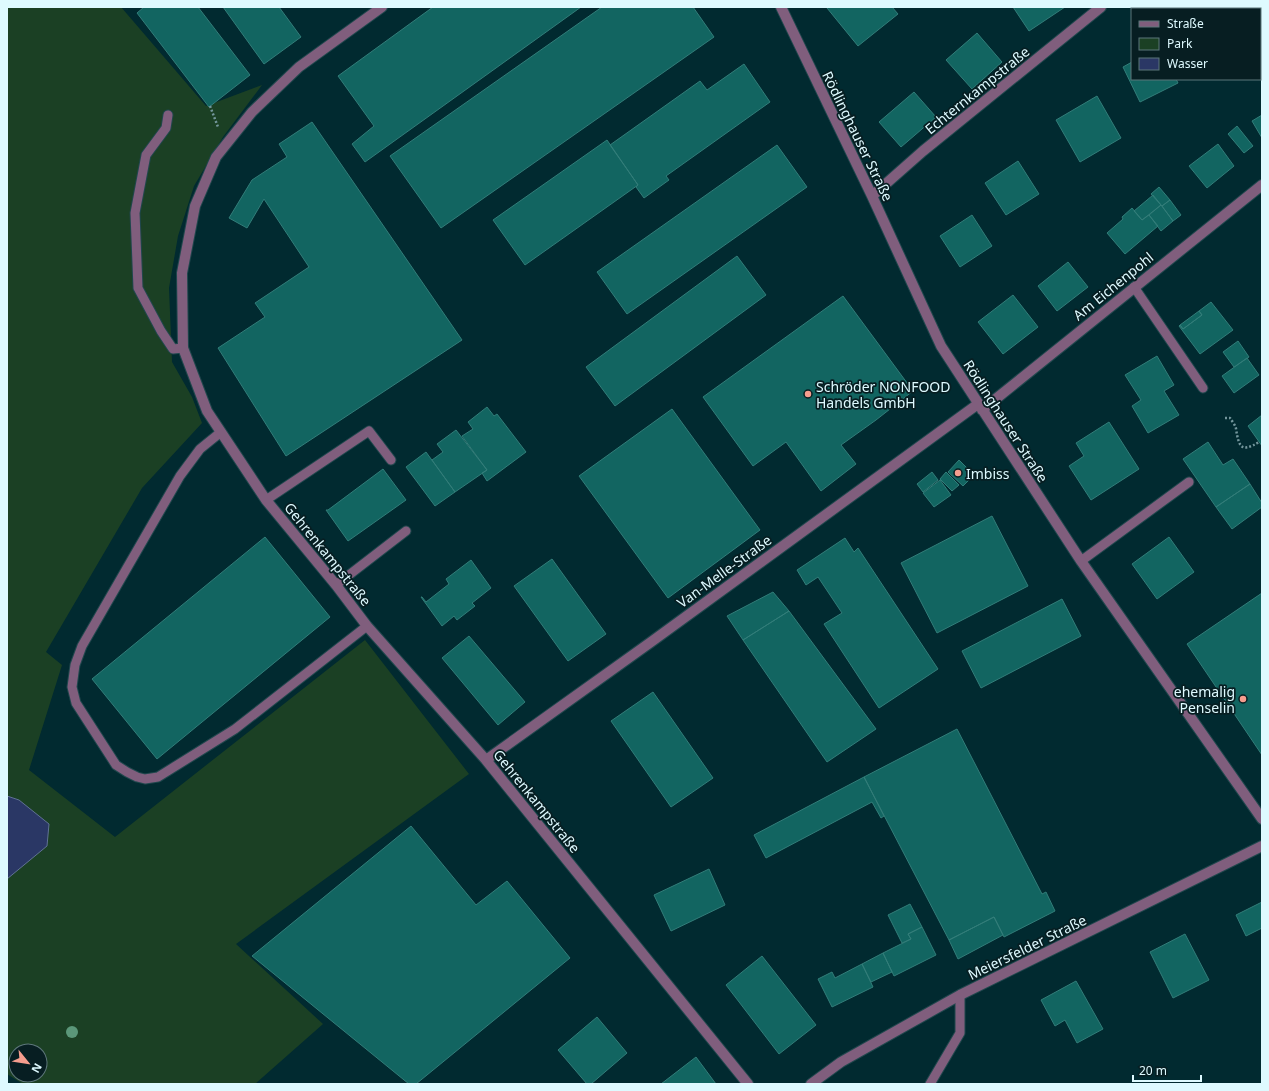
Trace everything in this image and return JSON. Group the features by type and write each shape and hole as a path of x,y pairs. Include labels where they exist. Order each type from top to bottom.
{"street":[{"name":"Gehrenkampstraße","path":"382,7 299,66 252,112 216,157 195,206 182,273 183,348 207,411 266,500 336,585 367,626 486,760 748,1084"},
{"name":"Rödlinghauser Straße","path":"781,7 872,196 940,346 1081,561 1262,819"},
{"name":"Echternkampstraße","path":"872,196 923,151 1101,7"},
{"name":"Am Eichenpohl","path":"980,407 1262,185"},
{"name":"Van-Melle-Straße","path":"486,760 980,407"},
{"name":"Meiersfelder Straße","path":"811,1084 841,1062 960,995 1262,846"}],"lane":[{"path":"168,115 166,128 146,155 135,213 138,288 161,331 173,349 183,348"},
{"path":"1134,287 1203,388"},
{"path":"266,500 369,431 391,460"},
{"path":"221,432 200,449 180,476 82,646 75,665 72,687 76,703 116,765 137,777 145,779 158,777 235,729 367,626"},
{"path":"1081,561 1189,482"},
{"path":"336,585 406,531"},
{"path":"930,1084 960,1033 960,995"}],"path":[{"path":"1224,418 1230,418 1236,428 1238,441 1242,447 1246,449 1250,448 1259,442"}],"green space":[{"path":"7,7 121,7 206,106 262,85 223,137 194,186 178,236 169,288 172,362 192,397 202,423 142,488 46,652 62,665 29,770 115,837 365,640 469,774 236,944 323,1024 255,1084 21,1083 48,1083 48,1043 8,1043 7,1074 7,879 19,800 7,796"}],"water":[{"path":"7,796 19,800 49,824 47,846 7,879"}],"building":[{"path":"144,7 198,7 250,75 209,107 137,13"},
{"path":"223,7 279,7 301,37 264,64"},
{"path":"433,7 581,7 365,162 352,144 374,126 338,76"},
{"path":"602,7 693,7 714,37 441,228 390,156"},
{"path":"892,7 898,14 858,46 827,8"},
{"path":"1013,7 1065,7 1029,31"},
{"path":"1218,7 1262,7 1260,8"},
{"path":"977,33 1002,62 972,89 946,60"},
{"path":"1131,63 1131,80 1176,80 1178,83 1140,102 1123,67"},
{"path":"744,64 770,102 666,176 669,180 644,198 636,187 638,185 610,145 700,81 707,90"},
{"path":"914,92 936,117 901,147 879,122"},
{"path":"1097,96 1121,138 1080,162 1056,120"},
{"path":"1262,115 1262,138 1252,121"},
{"path":"312,122 462,340 286,456 218,348 265,317 255,303 309,267 264,199 247,228 229,218 252,180 287,157 279,144"},
{"path":"1237,126 1253,146 1244,153 1228,134"},
{"path":"607,140 638,185 525,265 493,220"},
{"path":"1218,144 1234,166 1207,188 1189,166"},
{"path":"777,145 807,187 627,314 597,272"},
{"path":"1018,161 1039,194 1006,215 985,183"},
{"path":"1159,187 1170,200 1162,206 1151,194"},
{"path":"1153,195 1161,205 1142,220 1134,211"},
{"path":"1170,200 1181,215 1173,221 1162,206"},
{"path":"1161,205 1173,221 1161,231 1149,215"},
{"path":"1132,208 1142,220 1149,215 1158,226 1125,254 1107,233 1123,219 1122,217"},
{"path":"972,215 992,246 960,267 940,236"},
{"path":"737,256 766,295 615,406 586,367"},
{"path":"1068,262 1088,287 1057,311 1038,286"},
{"path":"1013,295 1038,327 1003,354 978,322"},
{"name":"Schröder NONFOOD Handels GmbH","path":"843,296 913,391 841,445 856,464 821,491 786,442 753,466 703,397"},
{"path":"1211,302 1233,330 1200,354 1179,326 1180,325 1183,329 1202,315 1199,311"},
{"path":"1199,311 1202,315 1183,329 1180,325"},
{"path":"1238,341 1249,357 1234,367 1223,352"},
{"path":"1157,356 1174,385 1164,391 1179,415 1148,433 1132,406 1141,400 1125,375"},
{"path":"1247,358 1259,375 1234,393 1222,376"},
{"path":"487,407 494,416 497,414 526,452 487,481 482,473 487,470 462,436 473,429 468,422"},
{"path":"672,409 760,530 668,598 579,476"},
{"path":"1262,415 1262,446 1248,426"},
{"path":"1109,422 1139,469 1091,500 1069,466 1084,456 1076,443"},
{"path":"456,430 487,470 455,492 432,460 443,452 437,444"},
{"path":"1208,442 1223,465 1233,459 1250,484 1216,507 1183,459"},
{"path":"426,452 455,492 435,506 406,467"},
{"path":"959,460 974,475 963,486 948,472"},
{"path":"383,469 406,500 348,541 326,510"},
{"path":"932,472 938,480 923,492 917,484"},
{"path":"946,472 959,485 952,491 940,479"},
{"path":"940,480 951,495 934,507 923,493"},
{"path":"1250,484 1262,503 1262,507 1232,529 1216,507"},
{"path":"992,516 1028,586 937,633 901,563"},
{"path":"265,537 330,617 157,759 92,679"},
{"path":"1169,537 1194,572 1157,599 1132,564"},
{"path":"845,538 854,552 858,548 938,669 879,708 824,624 842,613 818,577 806,585 797,570"},
{"path":"552,559 606,634 568,661 514,586"},
{"path":"471,560 491,588 472,603 475,606 457,620 454,616 442,626 421,597 426,602 449,584 446,579"},
{"path":"773,592 789,611 743,640 727,616"},
{"name":"ehemalig Penselin","path":"1262,593 1262,755 1187,644"},
{"path":"1062,599 1081,636 981,688 962,651"},
{"path":"789,611 876,729 827,762 743,640"},
{"path":"469,636 525,702 498,725 442,658"},
{"path":"653,692 713,778 671,807 611,721"},
{"path":"957,729 1042,894 1046,892 1055,911 1004,937 994,917 949,940 864,777"},
{"path":"864,777 884,816 881,818 872,802 766,858 754,835"},
{"path":"411,826 476,905 507,881 570,958 416,1084 409,1084 252,956"},
{"path":"709,869 725,905 671,931 654,895"},
{"path":"1262,902 1262,928 1246,936 1236,915"},
{"path":"910,904 922,927 908,934 911,939 902,943 888,915"},
{"path":"994,917 1003,935 958,959 949,940"},
{"path":"922,927 936,955 894,976 883,953 911,939 908,934"},
{"path":"1185,934 1209,980 1173,998 1150,952"},
{"path":"883,953 892,972 871,982 862,964"},
{"path":"762,956 816,1025 779,1054 726,985"},
{"path":"862,964 873,987 832,1007 818,979 832,972 835,978"},
{"path":"1076,981 1103,1029 1077,1043 1065,1020 1055,1026 1041,1000"},
{"path":"597,1017 627,1053 591,1084 587,1084 558,1050"},
{"path":"696,1057 716,1084 661,1084"}],"place":[{"name":"Schröder NONFOOD Handels GmbH","path":"808,394"},
{"name":"Imbiss","path":"958,473"},
{"name":"ehemalig Penselin","path":"1243,699"}]}
